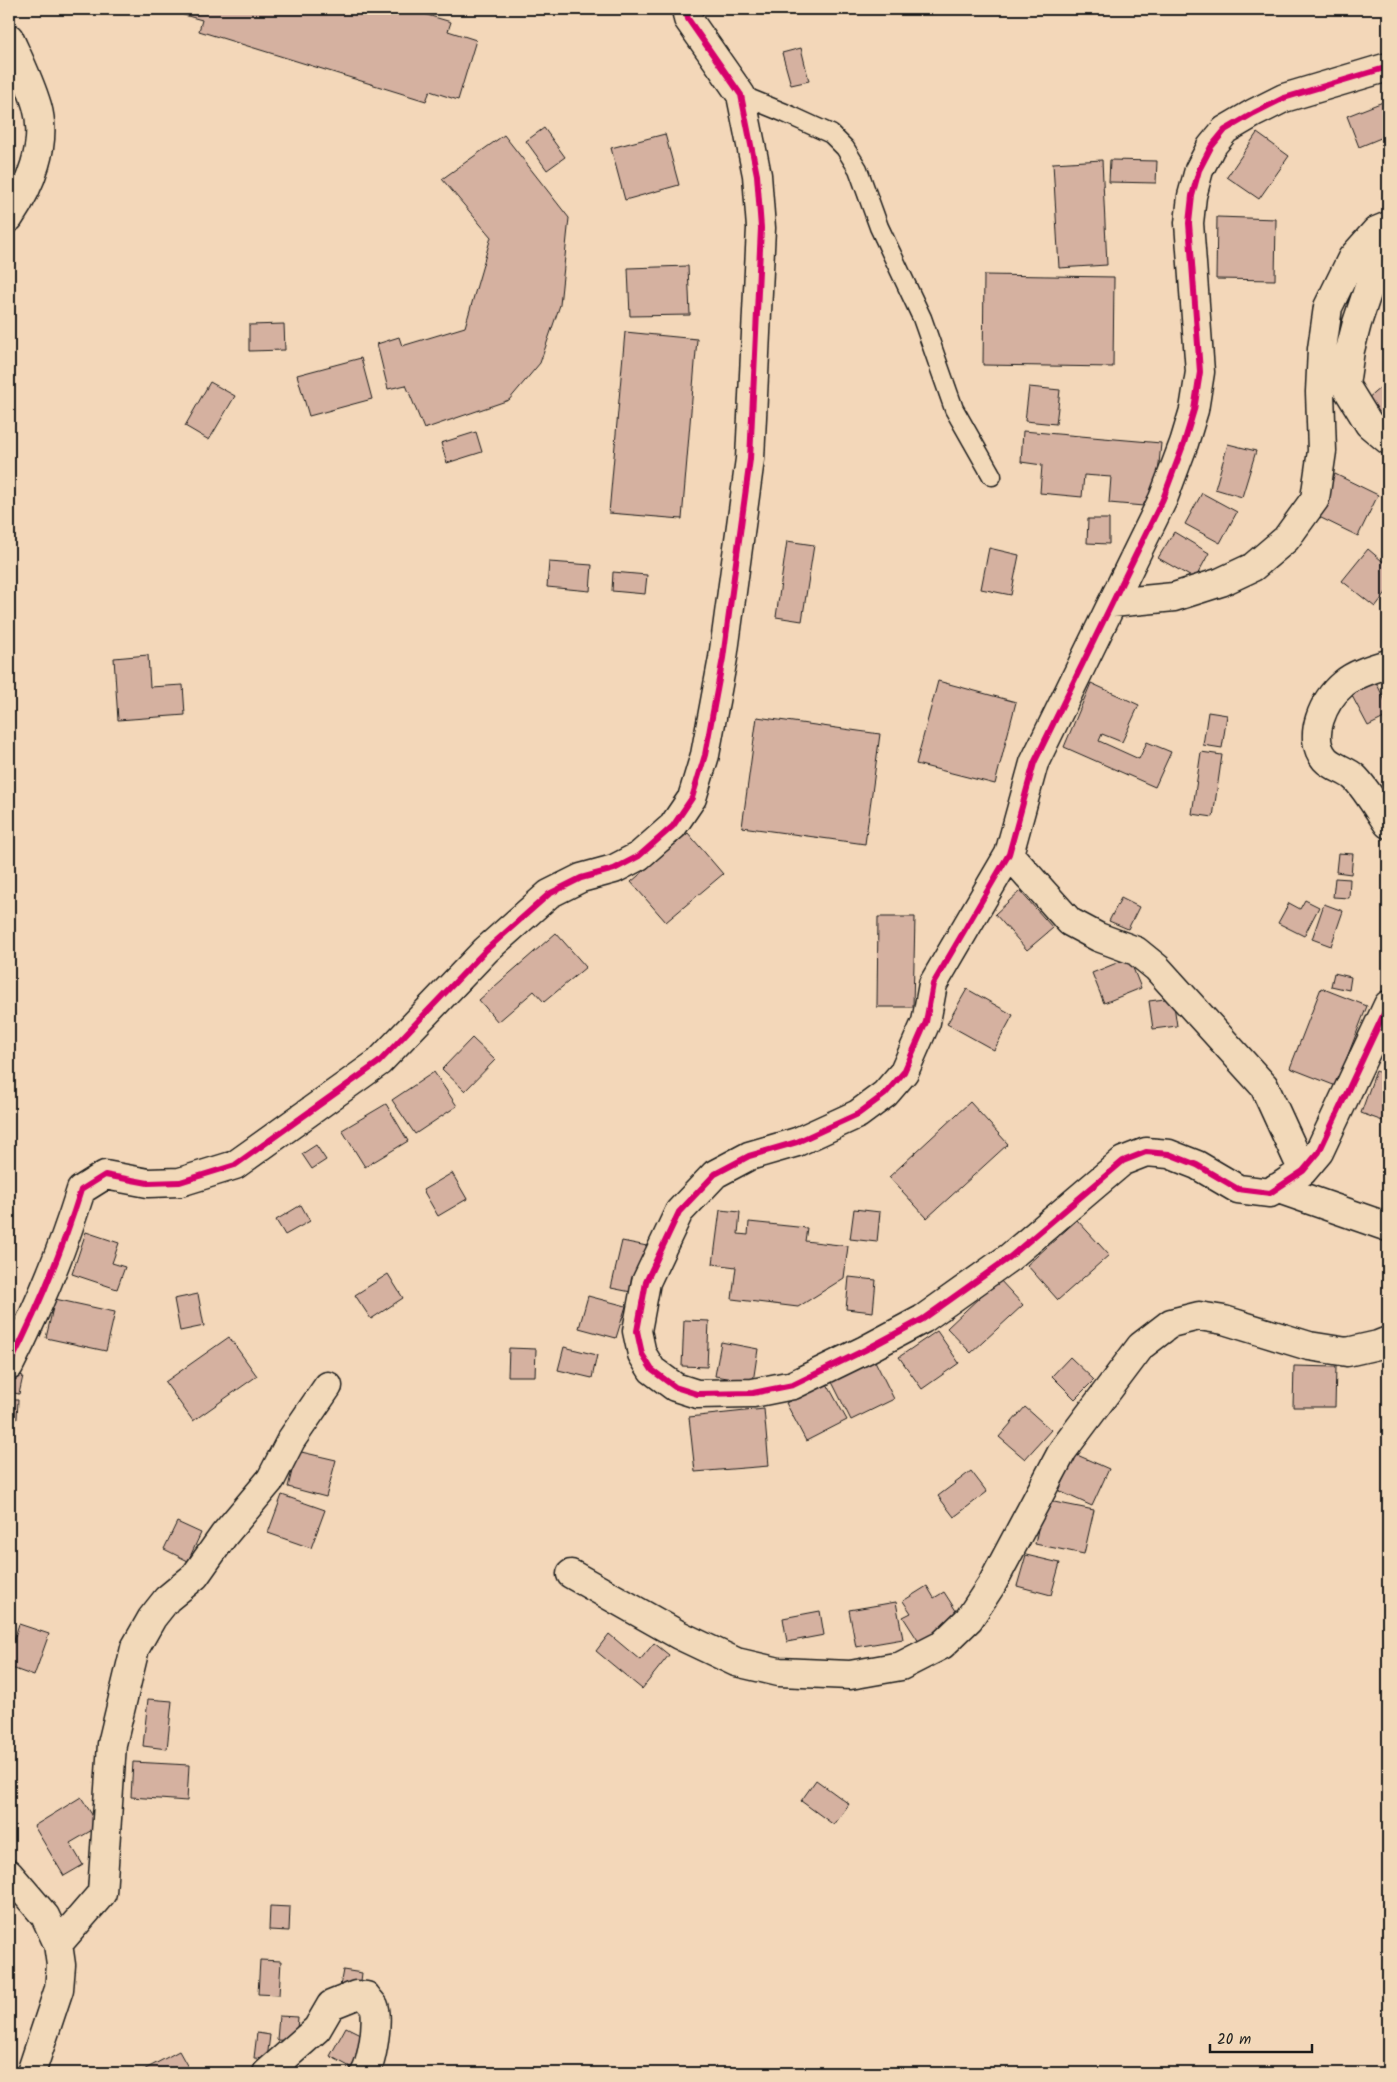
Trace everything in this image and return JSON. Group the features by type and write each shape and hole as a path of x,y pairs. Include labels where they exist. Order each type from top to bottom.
{"street":[{"path":"9,1366 34,1316 69,1228 81,1190 105,1175 148,1183 180,1182 235,1166 380,1062 486,950 549,894 581,878 614,869 639,856 673,826 692,798 705,755 722,658 750,459 762,228 757,175 741,96 688,19 686,9"},
{"path":"9,38 29,82 38,108 41,138 33,170 22,198 9,218"},
{"path":"1388,67 1284,98 1226,130 1211,147 1199,170 1192,196 1189,224 1200,372 1194,410 1163,499 1034,763 1009,854 933,984 926,1022 912,1049 904,1072 885,1094 858,1114 796,1142 749,1156 716,1174 678,1212 646,1282 636,1331 642,1354 652,1370 675,1387 697,1394 753,1393 792,1385 865,1350 923,1319 1010,1257 1123,1161 1146,1152 1169,1154 1197,1165 1238,1189 1270,1193 1304,1171 1318,1152 1388,1005"},
{"path":"1112,604 1174,597 1221,582 1252,567 1286,538 1315,500 1322,451 1320,392 1322,349 1328,306 1352,258 1376,231 1388,228"},
{"path":"1388,228 1357,323 1350,350 1345,385 1369,424 1388,440"},
{"path":"1388,664 1364,673 1343,684 1323,708 1317,733 1318,748 1326,760 1355,778 1388,824"},
{"path":"1009,854 1070,922 1098,937 1136,951 1157,968 1264,1086 1304,1171"},
{"path":"1276,1188 1388,1227"},
{"path":"571,1574 679,1635 736,1662 779,1672 850,1674 901,1666 942,1645 969,1619 992,1584 1063,1450 1141,1346 1171,1323 1199,1316 1224,1320 1309,1346 1347,1352 1378,1346 1388,1341"},
{"path":"58,1944 102,1893 112,1744 135,1648 152,1618 167,1599 195,1576 224,1535 271,1479 291,1440 328,1386"},
{"path":"9,1874 45,1916 58,1944 61,1965 59,1989 31,2073"},
{"path":"267,2073 317,2029 331,2005 356,1995 366,1996 374,2006 374,2047 365,2073"}],"lane":[{"path":"741,96 831,134 845,148 858,169 879,227 922,318 954,408 992,476"}],"building":[{"path":"178,9 407,9 451,22 448,31 476,40 458,100 430,91 426,101 199,31 202,20 177,13"},
{"path":"801,48 809,81 791,85 782,53"},
{"path":"1388,100 1388,135 1359,147 1347,116"},
{"path":"544,128 565,157 547,170 526,141"},
{"path":"1257,133 1289,156 1259,199 1227,177"},
{"path":"665,134 679,185 625,200 611,148"},
{"path":"504,135 569,218 560,305 540,363 509,400 424,429 406,385 388,389 377,344 399,337 402,346 465,327 491,237 442,179"},
{"path":"1102,160 1107,265 1059,268 1053,163"},
{"path":"1110,160 1157,161 1156,183 1109,182"},
{"path":"1217,217 1276,219 1275,280 1216,279"},
{"path":"688,266 690,315 630,316 628,268"},
{"path":"984,275 1114,277 1113,367 983,365"},
{"path":"284,324 285,350 249,351 249,325"},
{"path":"625,332 697,339 682,519 609,513"},
{"path":"361,358 372,399 309,416 297,375"},
{"path":"1388,381 1388,417 1384,420 1367,399"},
{"path":"210,382 235,396 209,440 185,426"},
{"path":"1029,387 1060,390 1056,424 1025,421"},
{"path":"1023,431 1161,443 1155,507 1109,503 1111,477 1084,475 1082,497 1040,493 1042,465 1021,462"},
{"path":"476,432 482,452 447,463 441,443"},
{"path":"1228,444 1256,451 1242,497 1215,489"},
{"path":"1335,474 1378,495 1358,536 1315,515"},
{"path":"1202,493 1237,512 1220,543 1185,524"},
{"path":"1088,519 1109,519 1109,544 1087,543"},
{"path":"1174,532 1209,553 1195,579 1158,558"},
{"path":"787,541 814,545 802,621 776,617"},
{"path":"989,548 1019,555 1011,595 981,589"},
{"path":"1368,549 1388,566 1388,590 1375,607 1342,581"},
{"path":"549,562 592,565 590,591 547,587"},
{"path":"613,572 647,575 645,594 612,591"},
{"path":"148,655 150,687 183,685 185,715 118,720 114,658"},
{"path":"938,681 1016,702 995,784 916,764"},
{"path":"1376,682 1388,707 1388,716 1368,726 1351,694"},
{"path":"1091,683 1139,705 1122,742 1102,734 1099,741 1139,759 1147,742 1171,752 1155,787 1064,747"},
{"path":"1208,712 1227,715 1222,748 1203,745"},
{"path":"757,717 880,734 865,844 742,827"},
{"path":"1201,752 1222,755 1213,817 1192,814"},
{"path":"688,833 723,874 666,922 631,882"},
{"path":"1338,853 1353,854 1351,874 1336,872"},
{"path":"1335,878 1350,879 1349,898 1333,897"},
{"path":"1020,891 1053,928 1027,950 995,914"},
{"path":"1121,898 1139,907 1128,929 1109,921"},
{"path":"1305,900 1319,907 1304,936 1278,923 1289,903 1300,909"},
{"path":"1324,904 1343,911 1331,946 1312,939"},
{"path":"878,917 915,917 913,1007 877,1007"},
{"path":"556,933 586,967 544,1002 534,991 498,1022 479,1000"},
{"path":"1129,958 1141,988 1104,1003 1092,973"},
{"path":"1334,973 1351,977 1349,990 1331,986"},
{"path":"1321,988 1367,1006 1336,1086 1290,1068"},
{"path":"967,989 1013,1015 994,1050 947,1024"},
{"path":"1173,998 1177,1026 1153,1029 1149,1001"},
{"path":"472,1038 495,1060 465,1091 442,1069"},
{"path":"1376,1071 1388,1076 1388,1123 1361,1113"},
{"path":"434,1072 457,1106 415,1134 392,1100"},
{"path":"970,1102 1008,1144 927,1218 889,1177"},
{"path":"386,1104 408,1141 365,1167 342,1130"},
{"path":"316,1145 326,1160 312,1169 302,1154"},
{"path":"452,1173 467,1199 438,1216 423,1190"},
{"path":"301,1205 310,1221 285,1235 276,1220"},
{"path":"854,1209 880,1212 877,1242 850,1239"},
{"path":"720,1210 740,1212 738,1234 748,1235 749,1222 807,1228 805,1241 848,1246 844,1278 798,1307 732,1299 736,1267 713,1264"},
{"path":"1077,1220 1109,1255 1058,1300 1027,1265"},
{"path":"86,1232 119,1243 112,1263 125,1267 117,1289 72,1274"},
{"path":"622,1241 647,1246 636,1293 611,1288"},
{"path":"388,1274 403,1298 371,1319 355,1295"},
{"path":"849,1277 876,1280 873,1312 846,1309"},
{"path":"999,1279 1023,1305 971,1353 947,1328"},
{"path":"198,1294 204,1326 180,1331 174,1299"},
{"path":"588,1296 626,1306 616,1338 579,1328"},
{"path":"55,1299 115,1312 106,1351 46,1338"},
{"path":"684,1320 709,1321 707,1367 682,1366"},
{"path":"937,1331 959,1363 922,1389 899,1357"},
{"path":"229,1337 257,1376 193,1421 165,1382"},
{"path":"721,1342 758,1349 753,1382 715,1376"},
{"path":"564,1347 597,1355 592,1378 558,1370"},
{"path":"509,1348 536,1349 535,1376 508,1376"},
{"path":"1070,1357 1094,1380 1075,1399 1052,1376"},
{"path":"874,1359 894,1399 851,1420 831,1380"},
{"path":"1294,1366 1336,1367 1335,1407 1293,1407"},
{"path":"13,1373 23,1376 19,1394 9,1392"},
{"path":"826,1382 847,1420 806,1441 786,1403"},
{"path":"9,1400 18,1400 17,1419 9,1419"},
{"path":"1025,1407 1051,1430 1025,1459 999,1437"},
{"path":"764,1409 769,1466 695,1472 689,1417"},
{"path":"9,1429 14,1431 9,1450"},
{"path":"297,1451 336,1460 326,1497 288,1487"},
{"path":"1075,1454 1109,1469 1092,1506 1059,1491"},
{"path":"971,1471 987,1492 954,1517 938,1496"},
{"path":"282,1495 325,1510 311,1548 268,1533"},
{"path":"1044,1500 1094,1510 1084,1554 1035,1544"},
{"path":"177,1522 201,1533 188,1561 164,1549"},
{"path":"1026,1555 1060,1563 1051,1595 1017,1586"},
{"path":"927,1586 934,1598 944,1592 960,1617 919,1642 903,1617 911,1613 903,1601"},
{"path":"896,1602 903,1639 856,1647 849,1610"},
{"path":"820,1611 824,1635 787,1642 783,1618"},
{"path":"19,1624 49,1634 34,1676 9,1667 9,1655"},
{"path":"609,1634 640,1660 654,1643 669,1655 642,1689 596,1651"},
{"path":"148,1699 172,1701 167,1749 143,1746"},
{"path":"133,1762 189,1765 187,1801 131,1797"},
{"path":"816,1780 849,1804 834,1825 801,1801"},
{"path":"81,1797 99,1826 70,1843 83,1865 64,1876 34,1826"},
{"path":"270,1906 290,1907 289,1931 269,1930"},
{"path":"260,1960 281,1961 279,1995 258,1994"},
{"path":"343,1970 362,1973 360,1989 340,1986"},
{"path":"279,2016 298,2017 296,2041 277,2040"},
{"path":"346,2027 370,2039 354,2069 330,2056"},
{"path":"257,2033 270,2035 267,2059 254,2058"},
{"path":"179,2051 189,2069 181,2073 138,2073"}],"cycle path":[{"path":"9,1366 49,1280 81,1190 105,1175 148,1183 180,1182 235,1165 379,1062 486,950 549,894 581,878 614,869 639,856 673,826 692,798 705,755 723,658 750,459 761,228 757,175 741,95 688,19 686,9"},
{"path":"1388,67 1284,98 1225,130 1211,147 1199,170 1192,196 1189,223 1200,372 1194,410 1163,499 1034,763 1009,854 933,984 926,1022 904,1072 885,1094 858,1114 797,1142 749,1156 715,1174 679,1212 646,1282 637,1331 642,1354 652,1370 675,1387 697,1394 753,1393 793,1385 923,1319 1010,1257 1123,1161 1146,1152 1169,1154 1197,1165 1238,1189 1270,1193 1303,1171 1319,1152 1388,1005"}]}
